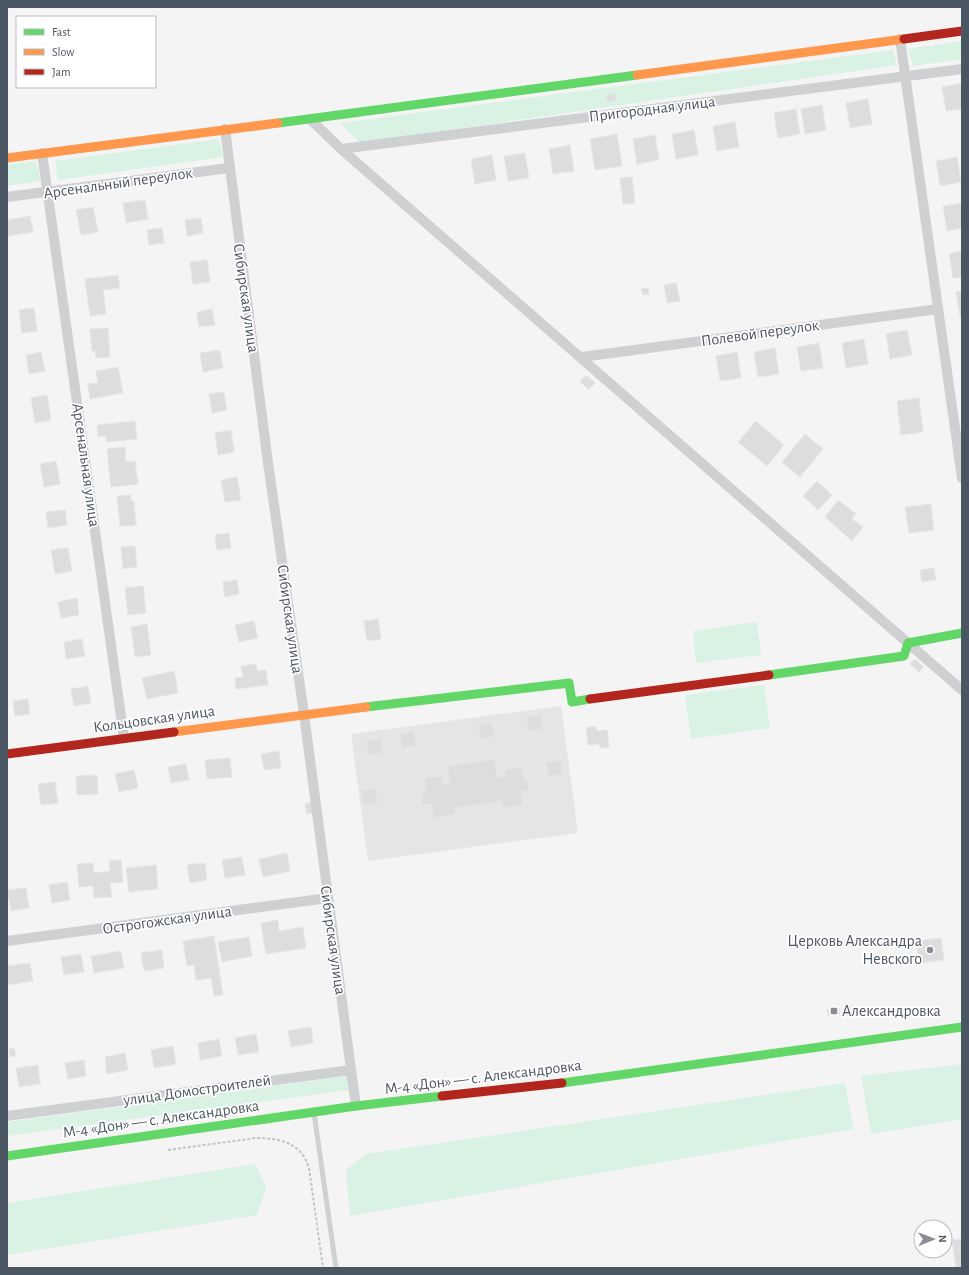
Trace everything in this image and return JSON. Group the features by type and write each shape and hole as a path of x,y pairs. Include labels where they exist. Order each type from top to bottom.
{"street":[{"path":"7,158 310,119 962,31"},
{"path":"900,39 962,478"},
{"name":"Пригородная улица","path":"342,149 962,69"},
{"path":"310,119 342,149 962,690"},
{"name":"Сибирская улица","path":"224,129 268,463 304,714 352,1070"},
{"name":"Арсенальная улица","path":"42,153 124,738"},
{"name":"Арсенальный переулок","path":"7,197 229,168"},
{"name":"Полевой переулок","path":"582,357 938,309"},
{"path":"908,643 962,633"},
{"name":"Кольцовская улица","path":"7,754 304,714 569,683 572,702 904,656 908,643"},
{"name":"Острогожская улица","path":"7,941 328,898"},
{"name":"М-4 «Дон» — с. Александровка","path":"7,1156 356,1106 579,1081 962,1027"},
{"path":"352,1070 356,1106"},
{"name":"улица Домостроителей","path":"7,1116 352,1070"}],"lane":[{"path":"314,1112 336,1268"}],"path":[{"path":"168,1150 256,1138 270,1138 293,1144 301,1151 308,1164 323,1268"}],"shaded area":[{"path":"561,706 578,833 368,861 351,734"}],"green space":[{"path":"962,41 962,59 913,66 908,49"},
{"path":"893,50 897,65 360,143 340,123"},
{"path":"219,139 223,157 58,180 55,161"},
{"path":"36,161 41,181 7,186 7,165"},
{"path":"757,622 761,655 696,663 693,631"},
{"path":"764,685 770,728 691,739 685,695"},
{"path":"962,1064 962,1119 871,1134 861,1076"},
{"path":"348,1076 350,1090 7,1136 7,1122"},
{"path":"845,1083 854,1129 350,1216 346,1170 366,1154"},
{"path":"256,1164 266,1188 257,1215 7,1255 7,1203"}],"building":[{"path":"962,83 962,109 946,111 942,87"},
{"path":"615,93 616,101 608,102 606,95"},
{"path":"868,99 872,124 850,128 846,103"},
{"path":"822,105 826,130 805,134 801,109"},
{"path":"796,109 800,134 778,138 774,113"},
{"path":"735,122 739,147 717,151 713,126"},
{"path":"694,130 698,155 676,159 672,134"},
{"path":"617,134 622,166 595,170 590,139"},
{"path":"655,135 659,160 637,164 633,139"},
{"path":"570,145 574,171 553,174 549,149"},
{"path":"525,153 529,178 508,181 504,156"},
{"path":"492,155 496,180 475,184 471,159"},
{"path":"957,157 961,182 940,186 936,161"},
{"path":"632,177 635,203 623,204 620,178"},
{"path":"145,200 148,219 126,223 123,203"},
{"path":"962,203 962,228 947,231 943,206"},
{"path":"93,207 98,232 81,235 76,210"},
{"path":"30,216 33,232 7,236 7,220"},
{"path":"201,218 203,233 187,236 185,220"},
{"path":"162,228 164,243 149,245 147,230"},
{"path":"962,251 962,277 953,278 949,254"},
{"path":"207,260 210,282 193,284 190,262"},
{"path":"118,275 120,288 103,290 106,314 90,316 85,279"},
{"path":"676,283 680,301 667,303 664,285"},
{"path":"648,288 649,294 643,295 641,289"},
{"path":"962,291 962,317 960,317 956,292"},
{"path":"34,308 37,331 22,333 19,310"},
{"path":"212,309 215,325 199,327 197,312"},
{"path":"108,328 110,357 96,358 95,351 92,351 90,329"},
{"path":"907,330 912,355 890,359 886,334"},
{"path":"864,339 868,364 846,368 842,343"},
{"path":"819,343 823,368 801,371 797,347"},
{"path":"775,348 779,374 758,377 754,352"},
{"path":"220,350 223,368 203,372 200,353"},
{"path":"41,352 45,371 29,374 26,355"},
{"path":"737,352 741,378 720,381 716,356"},
{"path":"118,367 123,393 90,399 88,384 98,383 96,371"},
{"path":"586,375 595,383 589,389 580,382"},
{"path":"224,392 227,410 212,413 209,394"},
{"path":"47,395 51,420 35,423 31,398"},
{"path":"919,398 923,432 901,435 897,401"},
{"path":"135,421 137,439 106,442 106,436 98,437 97,425"},
{"path":"756,421 784,445 767,466 738,442"},
{"path":"231,430 234,452 218,455 215,433"},
{"path":"805,434 823,449 800,477 782,462"},
{"path":"125,447 126,462 135,461 138,484 111,487 107,449"},
{"path":"56,461 60,484 44,487 40,464"},
{"path":"237,477 241,500 225,502 221,480"},
{"path":"817,481 832,495 818,510 803,496"},
{"path":"131,495 131,501 134,501 136,525 120,526 117,496"},
{"path":"838,500 856,514 852,519 863,527 852,541 825,517"},
{"path":"931,504 934,530 909,533 905,507"},
{"path":"65,510 67,525 48,528 46,512"},
{"path":"229,533 231,548 217,550 215,535"},
{"path":"135,546 137,567 123,569 121,547"},
{"path":"68,548 72,571 55,574 51,550"},
{"path":"934,568 936,580 922,582 920,570"},
{"path":"237,580 239,594 225,597 223,582"},
{"path":"143,586 146,613 128,615 125,588"},
{"path":"77,598 79,615 61,618 58,602"},
{"path":"378,619 381,639 367,641 364,621"},
{"path":"254,621 258,638 239,642 235,625"},
{"path":"147,624 151,655 135,657 131,627"},
{"path":"82,639 85,656 66,659 64,642"},
{"path":"915,659 924,667 919,672 910,664"},
{"path":"256,664 257,671 266,670 268,685 236,689 235,678 243,677 241,666"},
{"path":"174,671 178,693 147,699 142,678"},
{"path":"88,686 91,703 74,706 71,689"},
{"path":"28,699 30,714 15,716 13,701"},
{"path":"541,714 543,729 528,731 526,716"},
{"path":"492,722 494,737 480,739 478,725"},
{"path":"596,726 597,731 607,730 609,747 600,748 599,744 588,745 586,728"},
{"path":"414,731 416,746 402,748 399,734"},
{"path":"381,738 383,753 368,755 366,740"},
{"path":"279,751 281,768 264,770 261,754"},
{"path":"230,758 232,777 207,779 205,760"},
{"path":"495,759 497,778 505,776 504,770 522,767 524,780 527,779 529,790 521,791 523,805 503,808 502,801 455,808 456,814 433,818 431,804 422,805 421,793 426,793 424,778 442,776 443,784 450,783 447,766"},
{"path":"561,760 562,774 548,777 546,762"},
{"path":"186,764 189,780 171,783 168,767"},
{"path":"134,770 138,788 119,792 115,774"},
{"path":"97,775 98,794 77,795 76,776"},
{"path":"55,782 58,803 41,805 38,784"},
{"path":"376,788 378,803 363,805 361,790"},
{"path":"313,802 314,813 307,814 305,804"},
{"path":"287,853 290,871 263,877 259,859"},
{"path":"242,857 245,875 225,878 222,860"},
{"path":"121,860 123,882 110,883 112,897 94,898 93,886 79,887 77,864 93,863 94,873 110,871 109,861"},
{"path":"205,863 207,880 190,883 187,865"},
{"path":"156,865 158,889 129,892 126,868"},
{"path":"67,882 70,900 52,903 49,885"},
{"path":"26,888 29,908 11,911 7,890"},
{"path":"278,920 279,931 303,927 306,948 266,954 261,923"},
{"path":"214,936 223,995 214,996 211,978 196,980 194,965 187,966 183,941"},
{"path":"249,937 252,956 222,962 218,942"},
{"name":"Церковь Александра Невского","path":"941,938 944,960 919,963 916,941"},
{"path":"162,950 164,968 144,971 141,953"},
{"path":"121,951 124,968 94,973 91,956"},
{"path":"81,954 84,972 64,975 61,957"},
{"path":"30,963 33,981 7,985 7,966"},
{"path":"839,1008 840,1014 828,1015 827,1010"},
{"path":"311,1027 313,1043 291,1047 288,1031"},
{"path":"256,1034 259,1052 238,1055 235,1038"},
{"path":"219,1039 222,1056 200,1060 198,1043"},
{"path":"173,1046 176,1064 154,1068 151,1050"},
{"path":"14,1048 16,1056 10,1057 9,1049"},
{"path":"125,1053 128,1070 107,1074 105,1057"},
{"path":"84,1060 86,1076 68,1079 65,1063"},
{"path":"38,1065 40,1084 19,1087 16,1068"},
{"path":"962,1239 962,1268 956,1268 953,1240"}],"traffic: fast":[{"path":"278,123 637,75"},
{"path":"769,675 904,656 908,643 962,633"},
{"path":"366,707 569,683 572,702 590,699"},
{"path":"562,1083 962,1027"},
{"path":"7,1156 356,1106 442,1096"}],"traffic: slow":[{"path":"637,75 904,39"},
{"path":"7,158 278,123"},
{"path":"174,732 366,707"}],"traffic: jam":[{"path":"904,39 962,31"},
{"path":"590,699 769,675"},
{"path":"7,754 174,732"},
{"path":"442,1096 562,1083"}],"place":[{"name":"Церковь Александра Невского","path":"930,950"},
{"name":"Александровка","path":"834,1011"}]}
